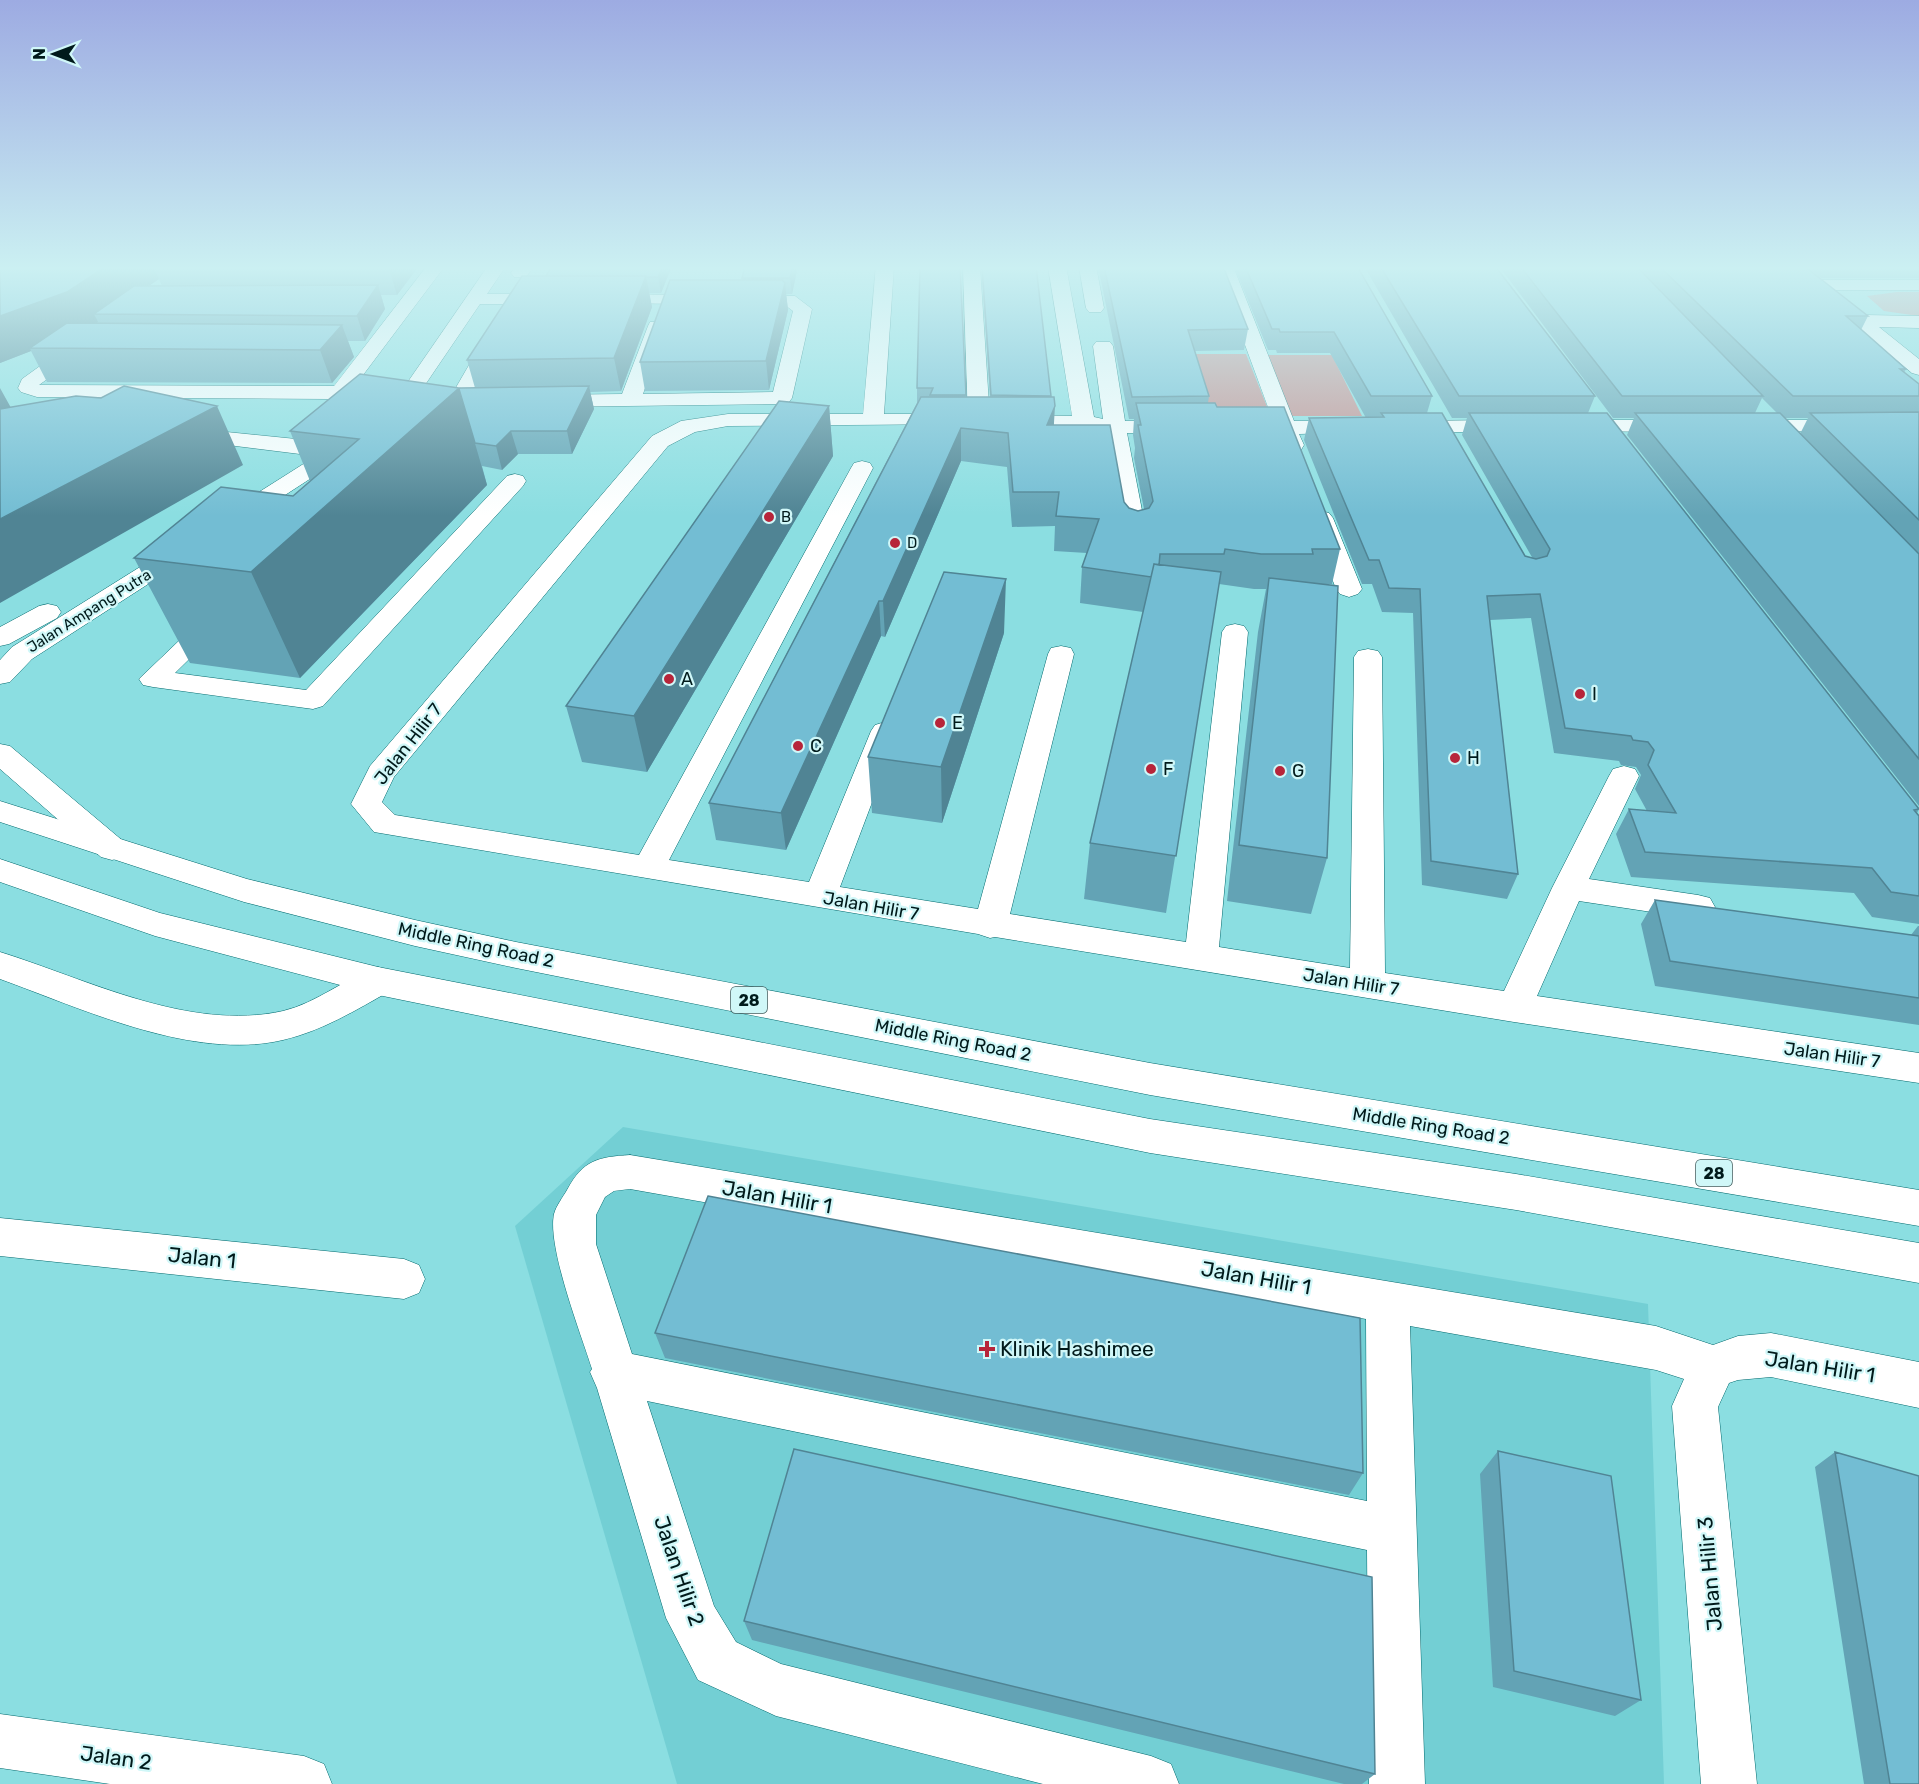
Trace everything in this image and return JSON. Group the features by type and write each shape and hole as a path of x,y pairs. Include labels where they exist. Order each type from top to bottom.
{"main road":[{"path":"76,349 29,383 28,388 37,391 293,394 341,391 372,349"},
{"path":"211,522 411,400 443,349"},
{"path":"457,403 488,349"},
{"path":"630,400 648,349"},
{"path":"794,349 777,420 979,420 1084,422 1115,427 1195,427"},
{"path":"873,420 879,349"},
{"path":"975,349 979,420"},
{"path":"1072,349 1084,422"},
{"path":"1104,349 1115,427 1135,536"},
{"path":"1256,349 1349,590"},
{"path":"1895,349 1919,369"},
{"path":"293,394 292,405 347,409"},
{"path":"526,402 782,398"},
{"path":"411,400 480,402"},
{"path":"1433,407 1450,437"},
{"path":"1759,409 1799,451"},
{"path":"1599,416 1628,454"},
{"path":"1548,426 1599,416 1693,426"},
{"name":"Jalan Hilir 7","path":"777,420 728,420 689,426 660,441 381,773 366,804 385,824 990,926 1514,1008 1919,1068"},
{"path":"1388,427 1450,437 1525,426"},
{"path":"1728,426 1919,426"},
{"path":"1229,428 1365,427"},
{"path":"166,432 349,438"},
{"path":"648,868 862,468"},
{"path":"231,606 153,679 313,700 515,481 492,477"},
{"name":"Jalan Ampang Putra","path":"0,638 187,537 22,653 0,676"},
{"path":"1201,959 1235,632"},
{"path":"990,926 1061,654"},
{"path":"1367,985 1368,657"},
{"path":"820,897 896,703"},
{"path":"0,753 112,849"},
{"path":"1514,1008 1568,888 1624,776"},
{"name":"Middle Ring Road 2","path":"0,812 244,890 415,933 516,955 1150,1079 1919,1208"},
{"path":"0,870 155,924 378,981 1150,1136 1516,1192 1919,1263"},
{"path":"1568,888 1732,912"},
{"path":"0,965 166,1022 236,1029 270,1028 309,1017 378,981"},
{"name":"Jalan Hilir 1","path":"591,1184 606,1174 630,1173 1386,1300 1656,1348 1713,1367 1738,1358 1771,1355 1919,1385"},
{"name":"Jalan Hilir 2","path":"591,1184 575,1214 575,1244 613,1372 692,1618 717,1660 776,1689 1151,1784"},
{"name":"Jalan 1","path":"0,1237 404,1279"},
{"path":"1386,1300 1397,1784"},
{"name":"Jalan Hilir 3","path":"1713,1367 1695,1406 1728,1784"},
{"path":"613,1372 1392,1531"},
{"name":"Jalan 2","path":"0,1741 304,1784"}],"shaded area":[{"path":"1190,354 1246,354 1270,414 1210,415"},
{"path":"1266,355 1332,355 1362,416 1291,416"},
{"path":"623,1127 1648,1304 1664,1784 677,1784 515,1226"}],"building":[{"path":"212,349 321,349 320,350"},
{"path":"474,349 617,349 614,358 467,360"},
{"path":"645,349 769,349 766,361 640,362"},
{"path":"918,349 964,349 966,395 930,395 933,388 917,388"},
{"path":"988,349 1046,349 1051,396 991,395"},
{"path":"1122,349 1194,349 1209,396 1132,397"},
{"path":"1344,349 1405,349 1432,396 1371,396"},
{"path":"1431,349 1559,349 1595,396 1459,396"},
{"path":"1585,349 1717,349 1763,396 1622,396"},
{"path":"1745,349 1884,349 1906,369 1900,369 1919,384 1919,396 1793,396"},
{"path":"360,374 459,388 251,572 134,558 221,487 293,496 359,439 290,431"},
{"path":"124,386 217,406 0,519 0,409 76,396 101,398"},
{"path":"589,386 567,431 511,431 496,446 475,443 459,389 460,388"},
{"path":"921,397 1054,397 1055,406 1047,425 1110,425 1124,502 1129,508 1138,511 1149,508 1153,501 1136,403 1215,403 1217,407 1284,407 1340,549 1312,549 1313,554 1261,554 1225,549 1224,554 1160,554 1159,565 1154,564 1151,577 1082,567 1099,519 1056,516 1059,492 1013,492 1008,433 961,428 883,601 879,601 781,813 709,803"},
{"path":"779,401 829,406 634,716 566,706"},
{"path":"1919,412 1919,520 1810,413"},
{"path":"1381,413 1442,413 1525,556 1536,559 1547,556 1550,549 1469,413 1607,413 1919,809 1914,810 1919,816 1919,896 1891,892 1872,868 1645,852 1629,809 1676,813 1648,765 1654,750 1648,742 1633,740 1631,736 1565,728 1540,594 1487,596 1518,874 1431,861 1420,589 1389,588 1379,560 1369,560 1309,418 1384,417"},
{"path":"1635,413 1780,413 1919,554 1919,759"},
{"name":"F","path":"1154,564 1221,572 1176,856 1090,843"},
{"path":"944,572 1006,579 941,767 868,757"},
{"name":"G","path":"1269,578 1338,586 1327,858 1239,845"},
{"path":"1655,900 1919,936 1919,998 1670,961"},
{"path":"708,1196 1360,1318 1363,1473 655,1333"},
{"path":"794,1449 1372,1577 1375,1774 744,1621"},
{"path":"1498,1451 1611,1476 1641,1700 1514,1671"},
{"path":"1835,1452 1919,1476 1919,1784 1890,1784"}],"place":[{"name":"B","path":"769,517"},
{"name":"D","path":"895,543"},
{"name":"A","path":"669,679"},
{"name":"I","path":"1580,694"},
{"name":"E","path":"940,723"},
{"name":"C","path":"798,746"},
{"name":"H","path":"1455,758"},
{"name":"F","path":"1151,769"},
{"name":"G","path":"1280,771"},
{"name":"Klinik Hashimee","path":"987,1349"}]}
